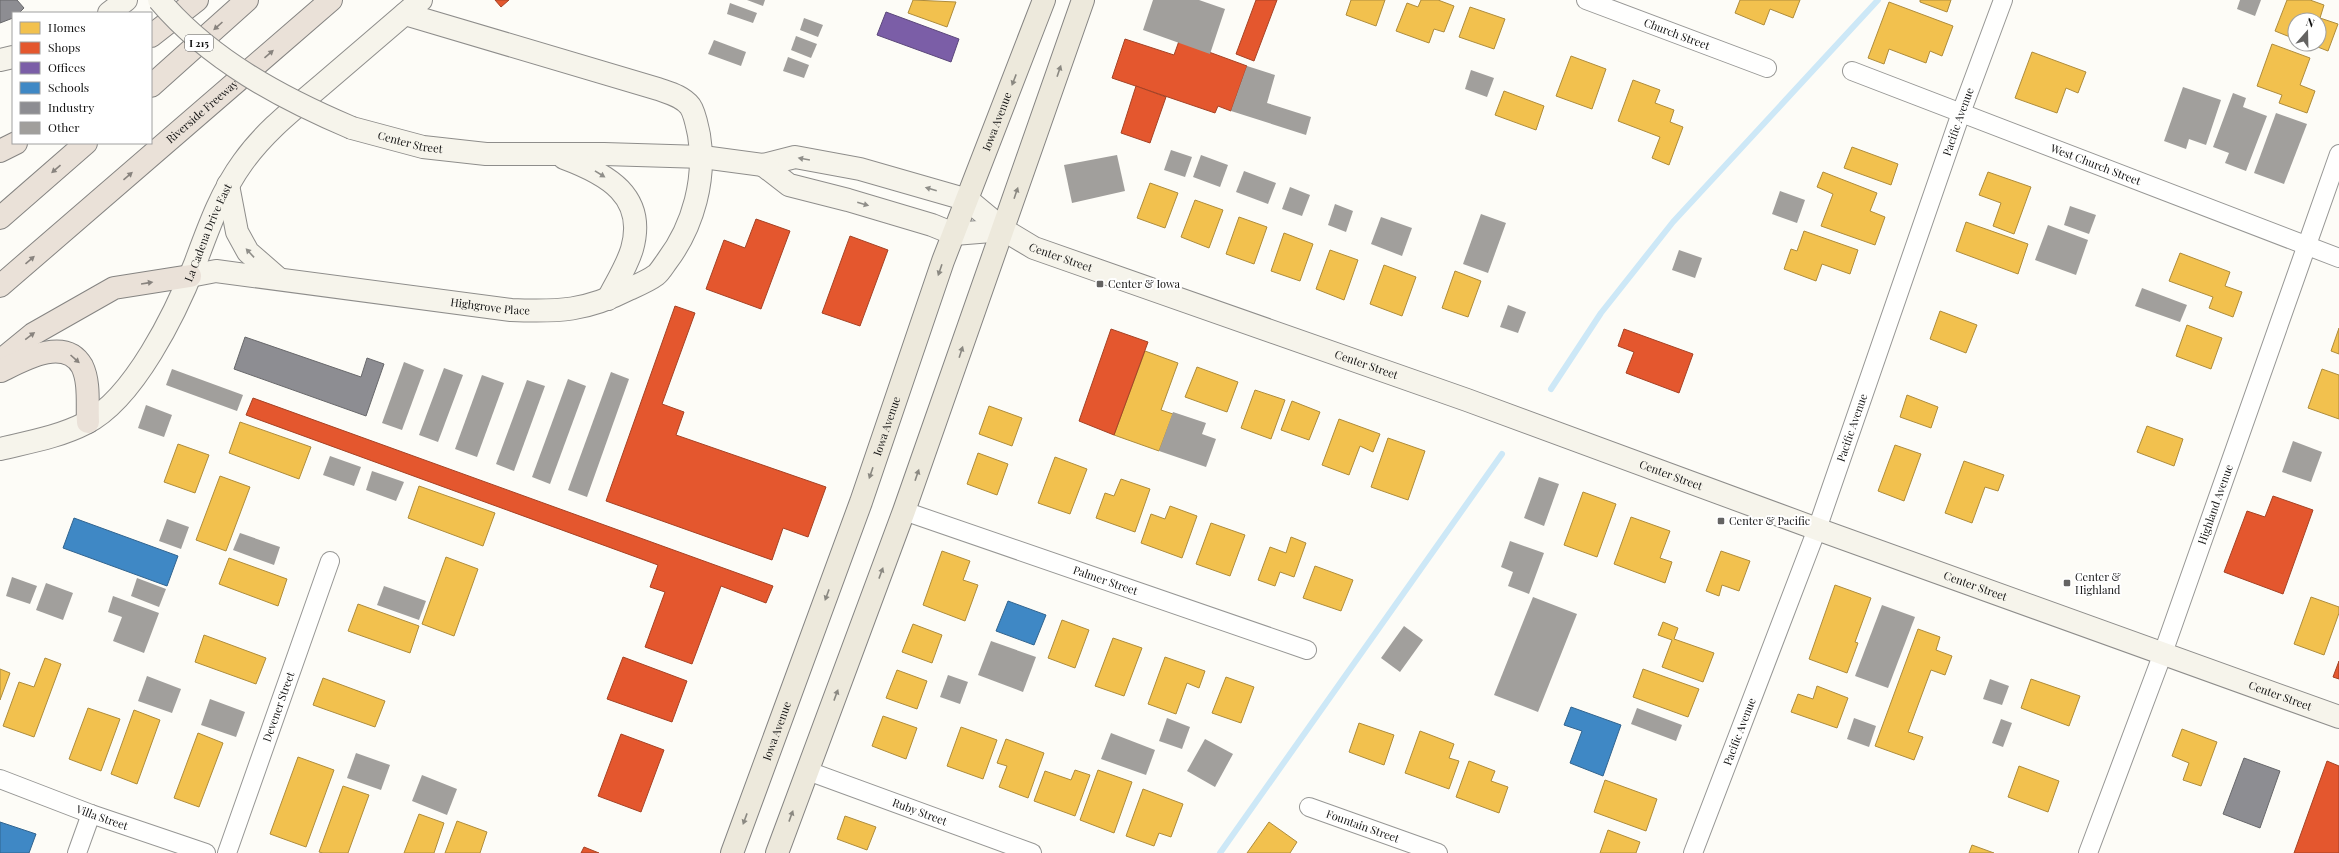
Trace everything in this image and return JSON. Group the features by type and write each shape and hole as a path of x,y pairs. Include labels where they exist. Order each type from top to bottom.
{"highway":[{"path":"152,35 197,0"},
{"name":"I 215","path":"152,85 247,0"},
{"name":"Riverside Freeway","path":"0,286 331,0"},
{"path":"0,151 14,144"},
{"path":"0,218 85,144"},
{"path":"0,361 33,334 114,288 190,276"},
{"path":"0,372 25,359 49,352 63,352 75,357 82,367 86,382 88,422"}],"main road":[{"path":"110,12 126,0"},
{"name":"Center Street","path":"159,0 216,53 276,92 309,110 352,128 423,147 486,154 703,157 763,165 795,157 860,169 968,200 1004,230 1034,248 1459,397 1818,529 2339,717"},
{"name":"Iowa Avenue","path":"732,853 861,502 954,234 1044,0"},
{"path":"777,853 904,512 1004,230 1083,0"},
{"path":"413,7 677,96 690,106 694,115 703,157"},
{"name":"La Cadena Drive East","path":"0,449 69,431 88,422 111,403 130,383 147,359 190,276 228,185 243,162 270,130 413,7"},
{"path":"0,60 12,57"},
{"path":"552,154 589,167 613,182 626,196 635,214 635,234 631,251 608,300"},
{"name":"Highgrove Place","path":"190,276 216,271 519,310 551,312 583,308 608,300 657,275 679,244 694,207 703,157"},
{"name":"Center Street","path":"763,165 789,185 932,224 954,234 1004,230"},
{"path":"228,185 237,232 248,252 279,280"}],"street":[{"name":"Church Street","path":"1586,0 1767,68"},
{"name":"Pacific Avenue","path":"1693,853 1818,529 1961,113 2003,0"},
{"name":"West Church Street","path":"1852,71 2339,258"},
{"name":"Highland Avenue","path":"2088,853 2164,653 2339,154"},
{"name":"Palmer Street","path":"904,512 1306,650"},
{"name":"Devener Street","path":"227,853 330,561"},
{"name":"Ruby Street","path":"808,771 1032,853"},
{"name":"Villa Street","path":"0,779 91,814 206,853"},
{"name":"Fountain Street","path":"1310,807 1438,853"},
{"path":"77,853 91,814"}],"building: Homes":[{"path":"913,0 956,2 947,27 908,13"},
{"path":"1351,0 1385,0 1376,26 1346,15"},
{"path":"1421,0 1438,0 1454,6 1444,32 1434,29 1429,43 1396,31 1407,3 1418,7"},
{"path":"1740,0 1800,0 1793,18 1770,9 1764,25 1735,13"},
{"path":"1920,0 1951,0 1947,12 1920,2"},
{"path":"2287,0 2310,0 2324,5 2322,12 2287,12 2287,36 2275,31"},
{"path":"1889,2 1953,26 1942,56 1930,51 1926,63 1889,49 1884,64 1868,58"},
{"path":"1470,7 1505,19 1494,49 1459,37"},
{"path":"2327,20 2338,24 2327,51"},
{"path":"2272,44 2287,50 2287,52 2294,52 2310,58 2300,85 2315,91 2307,113 2279,103 2282,95 2257,86"},
{"path":"2032,52 2086,72 2078,93 2066,88 2057,113 2015,98"},
{"path":"1571,56 1606,69 1592,109 1556,96"},
{"path":"1633,80 1660,90 1655,103 1674,110 1670,122 1683,127 1669,165 1652,158 1660,137 1618,121"},
{"path":"1504,91 1544,106 1536,130 1495,115"},
{"path":"1852,147 1898,164 1891,185 1844,168"},
{"path":"1823,172 1877,193 1870,211 1885,217 1875,245 1821,226 1833,194 1817,187"},
{"path":"1988,172 2031,187 2014,234 1993,226 2001,203 1979,195"},
{"path":"1150,183 1178,193 1165,228 1137,218"},
{"path":"1195,200 1223,210 1209,248 1181,237"},
{"path":"1239,217 1267,227 1254,264 1226,254"},
{"path":"1966,222 2028,244 2018,274 1956,251"},
{"path":"1804,231 1858,250 1850,274 1822,264 1816,281 1784,269 1791,249 1797,251"},
{"path":"1284,233 1313,244 1300,281 1271,271"},
{"path":"1330,250 1358,260 1344,300 1316,289"},
{"path":"2180,253 2230,272 2225,286 2242,292 2233,317 2209,308 2213,297 2169,281"},
{"path":"1384,265 1416,277 1402,316 1370,304"},
{"path":"1455,271 1481,281 1468,317 1442,308"},
{"path":"1940,311 1977,325 1966,353 1930,339"},
{"path":"2187,325 2222,338 2211,369 2176,356"},
{"path":"2339,328 2339,354 2331,351"},
{"path":"1145,351 1178,363 1161,410 1173,414 1159,451 1114,435"},
{"path":"1197,367 1238,382 1227,412 1185,397"},
{"path":"2322,369 2339,375 2339,419 2308,408"},
{"path":"1255,390 1285,400 1271,439 1241,428"},
{"path":"1907,395 1938,407 1931,428 1900,417"},
{"path":"1292,401 1320,412 1309,440 1281,430"},
{"path":"989,406 1022,418 1012,446 979,434"},
{"path":"1339,419 1380,434 1373,452 1360,446 1349,475 1322,465"},
{"path":"240,422 311,447 299,479 229,453"},
{"path":"2147,426 2183,439 2174,466 2137,452"},
{"path":"1388,438 1425,451 1408,500 1371,487"},
{"path":"178,444 209,455 195,493 164,482"},
{"path":"1895,445 1921,454 1904,501 1878,491"},
{"path":"978,453 1008,464 997,495 967,484"},
{"path":"1055,457 1087,469 1070,514 1038,503"},
{"path":"1964,461 2004,475 1998,491 1985,487 1972,523 1945,513"},
{"path":"220,476 250,487 226,551 196,540"},
{"path":"1121,479 1150,489 1135,532 1096,518 1105,493 1114,496"},
{"path":"419,486 495,513 483,546 408,518"},
{"path":"1583,492 1616,504 1597,557 1564,545"},
{"path":"1170,506 1197,516 1182,558 1141,543 1151,514 1165,519"},
{"path":"1631,517 1670,531 1660,558 1672,562 1665,583 1614,564"},
{"path":"1211,523 1245,535 1230,576 1196,564"},
{"path":"1291,537 1306,543 1294,577 1280,572 1275,586 1258,580 1270,547 1286,553"},
{"path":"942,551 970,561 963,580 978,585 965,621 923,605"},
{"path":"1721,551 1750,561 1739,591 1722,585 1719,596 1706,591"},
{"path":"446,557 478,569 454,636 422,624"},
{"path":"229,558 287,579 278,606 219,584"},
{"path":"1315,566 1353,580 1341,611 1303,598"},
{"path":"1835,585 1871,598 1855,642 1858,643 1847,673 1809,659"},
{"path":"2311,597 2339,607 2339,613 2324,655 2294,644"},
{"path":"358,604 419,626 410,653 348,631"},
{"path":"1062,620 1089,630 1075,668 1048,658"},
{"path":"1663,622 1678,628 1674,639 1714,653 1703,682 1662,667 1672,640 1658,635"},
{"path":"913,624 942,635 932,663 902,652"},
{"path":"1918,629 1940,637 1936,650 1952,656 1945,675 1931,670 1908,732 1923,737 1914,760 1875,746"},
{"path":"204,635 266,658 256,684 195,662"},
{"path":"1113,638 1142,648 1124,696 1095,686"},
{"path":"1165,657 1205,671 1199,688 1187,683 1176,714 1148,704"},
{"path":"45,658 61,664 34,737 3,726 19,682 34,687"},
{"path":"0,669 10,673 0,700"},
{"path":"1643,669 1699,689 1688,717 1633,697"},
{"path":"897,670 927,681 917,709 886,698"},
{"path":"1226,677 1254,687 1241,723 1212,713"},
{"path":"323,678 385,701 375,727 313,705"},
{"path":"2031,679 2080,696 2069,726 2021,708"},
{"path":"1817,686 1848,698 1837,728 1791,712 1798,694 1813,699"},
{"path":"88,708 120,719 101,771 69,759"},
{"path":"134,710 160,720 137,784 111,774"},
{"path":"883,716 917,728 906,759 872,746"},
{"path":"1359,723 1394,735 1384,765 1349,752"},
{"path":"961,727 997,740 983,779 947,766"},
{"path":"2182,729 2217,742 2201,786 2183,780 2189,763 2172,756"},
{"path":"1420,731 1454,744 1449,758 1459,761 1449,789 1405,773"},
{"path":"198,733 223,743 199,807 174,798"},
{"path":"1006,739 1044,753 1028,798 999,787 1007,766 997,763"},
{"path":"298,757 334,770 306,847 270,834"},
{"path":"1469,761 1495,771 1491,781 1508,787 1499,813 1456,797"},
{"path":"2019,766 2059,781 2048,812 2008,797"},
{"path":"1075,770 1090,775 1075,816 1034,801 1045,771 1071,780"},
{"path":"1098,770 1132,782 1114,833 1080,820"},
{"path":"1605,780 1657,799 1646,831 1594,812"},
{"path":"343,786 369,795 348,853 319,852"},
{"path":"1143,789 1183,804 1171,837 1159,833 1154,846 1126,836"},
{"path":"419,814 444,823 434,853 404,853"},
{"path":"845,816 876,827 867,850 837,839"},
{"path":"457,821 487,832 480,853 445,853"},
{"path":"1269,822 1297,842 1290,853 1247,853"},
{"path":"1608,830 1640,842 1636,853 1600,853"},
{"path":"1972,845 1994,853 1969,853"}],"building: Shops":[{"path":"495,0 509,0 501,7"},
{"path":"1256,0 1277,0 1254,61 1236,54"},
{"path":"1125,39 1174,55 1179,41 1247,66 1231,111 1218,106 1215,113 1112,78"},
{"path":"1136,86 1166,97 1150,143 1121,133"},
{"path":"756,219 790,231 761,309 706,289 724,240 745,248"},
{"path":"850,236 888,250 860,326 822,313"},
{"path":"675,306 695,313 662,404 684,412 676,435 826,487 808,537 783,528 772,560 606,501"},
{"path":"1111,329 1148,342 1114,435 1079,421"},
{"path":"1624,329 1693,354 1679,393 1626,373 1634,352 1618,346"},
{"path":"253,398 773,586 766,603 721,586 692,664 645,647 665,592 650,587 658,565 246,415"},
{"path":"2273,496 2313,510 2283,594 2224,572 2247,511 2265,517"},
{"path":"623,657 687,681 672,722 607,699"},
{"path":"2339,661 2339,679 2333,677"},
{"path":"621,734 664,750 641,812 598,796"},
{"path":"2327,761 2339,766 2339,853 2294,853"},
{"path":"584,847 599,853 581,853"}],"building: Offices":[{"path":"886,12 959,39 951,62 877,35"}],"building: Schools":[{"path":"74,518 178,556 167,586 63,548"},
{"path":"1008,601 1046,615 1034,645 996,631"},
{"path":"1571,707 1621,725 1603,776 1570,763 1582,731 1564,725"},
{"path":"0,822 36,834 29,853 0,853"}],"building: Industry":[{"path":"0,0 17,0 24,8 20,12 12,12 12,18 0,23"},
{"path":"245,337 361,377 367,358 384,364 366,416 234,369"},
{"path":"2244,758 2280,771 2260,828 2223,814"}],"building: Other":[{"path":"747,0 765,0 763,6"},
{"path":"1153,0 1199,0 1225,9 1210,54 1143,30"},
{"path":"2240,0 2261,0 2255,16 2237,9"},
{"path":"730,3 757,13 753,23 727,14"},
{"path":"804,18 823,25 818,37 800,30"},
{"path":"796,36 817,44 811,58 791,50"},
{"path":"714,40 746,52 741,66 708,54"},
{"path":"788,57 809,65 804,78 783,71"},
{"path":"1247,66 1275,75 1267,103 1311,117 1306,135 1231,111"},
{"path":"1471,70 1494,78 1487,97 1465,89"},
{"path":"2183,87 2221,100 2206,145 2189,139 2186,149 2164,141"},
{"path":"2233,93 2246,98 2243,107 2267,116 2246,171 2225,163 2229,153 2213,147"},
{"path":"2276,113 2307,124 2284,184 2254,173"},
{"path":"1171,150 1192,157 1185,177 1164,170"},
{"path":"1117,155 1125,191 1072,203 1064,165"},
{"path":"1201,155 1228,165 1220,187 1193,177"},
{"path":"1244,171 1276,183 1268,204 1236,192"},
{"path":"1290,187 1310,195 1302,216 1282,209"},
{"path":"1780,191 1805,200 1797,223 1772,214"},
{"path":"1335,204 1353,211 1346,232 1328,225"},
{"path":"2070,206 2096,215 2089,234 2064,225"},
{"path":"1481,214 1506,223 1488,273 1463,264"},
{"path":"1381,217 1412,228 1402,256 1371,244"},
{"path":"2048,225 2088,240 2076,275 2035,260"},
{"path":"1679,250 1702,258 1695,278 1672,270"},
{"path":"2142,288 2187,305 2180,322 2135,306"},
{"path":"1508,305 1526,312 1518,333 1500,327"},
{"path":"404,362 424,370 402,430 382,423"},
{"path":"444,368 463,375 438,442 419,435"},
{"path":"172,369 243,395 237,411 166,385"},
{"path":"611,372 629,379 587,497 568,490"},
{"path":"482,375 504,383 477,457 455,449"},
{"path":"568,379 586,386 550,484 532,477"},
{"path":"527,380 545,386 514,471 496,464"},
{"path":"146,405 172,415 164,437 138,428"},
{"path":"1173,412 1206,423 1202,434 1216,439 1206,467 1159,451"},
{"path":"2293,441 2322,452 2311,482 2282,472"},
{"path":"330,456 361,467 354,486 323,475"},
{"path":"372,471 404,482 396,501 366,490"},
{"path":"1539,477 1559,484 1544,526 1524,518"},
{"path":"167,519 189,527 181,549 159,541"},
{"path":"240,533 280,547 274,565 233,550"},
{"path":"1510,541 1544,553 1529,594 1508,586 1513,572 1501,567"},
{"path":"12,577 37,586 30,604 6,596"},
{"path":"137,578 166,589 159,607 131,596"},
{"path":"46,583 73,593 63,620 36,610"},
{"path":"384,586 426,601 419,620 377,605"},
{"path":"113,596 159,613 144,653 113,641 122,617 108,612"},
{"path":"1533,597 1577,614 1538,712 1494,695"},
{"path":"1882,605 1915,617 1888,688 1855,676"},
{"path":"1404,626 1423,640 1400,672 1381,658"},
{"path":"991,641 1036,657 1023,692 978,675"},
{"path":"948,675 968,682 960,704 940,697"},
{"path":"147,676 181,689 172,713 138,701"},
{"path":"1990,679 2009,686 2002,705 1983,699"},
{"path":"210,699 245,712 236,737 201,725"},
{"path":"1637,708 1682,725 1676,741 1631,724"},
{"path":"1167,718 1190,727 1182,749 1159,741"},
{"path":"1854,718 1876,726 1869,747 1847,739"},
{"path":"2001,719 2012,723 2003,747 1992,743"},
{"path":"1111,733 1155,750 1146,775 1101,759"},
{"path":"1205,739 1233,754 1215,787 1187,771"},
{"path":"356,753 390,765 381,790 347,778"},
{"path":"422,775 457,789 447,815 412,801"}],"waterway":[{"path":"1551,389 1601,313 1673,222 1878,0"},
{"path":"1220,853 1502,454"}],"place":[{"name":"Center & Iowa","path":"1100,284"},
{"name":"Center & Pacific","path":"1721,521"},
{"name":"Center & Highland","path":"2067,583"}]}
